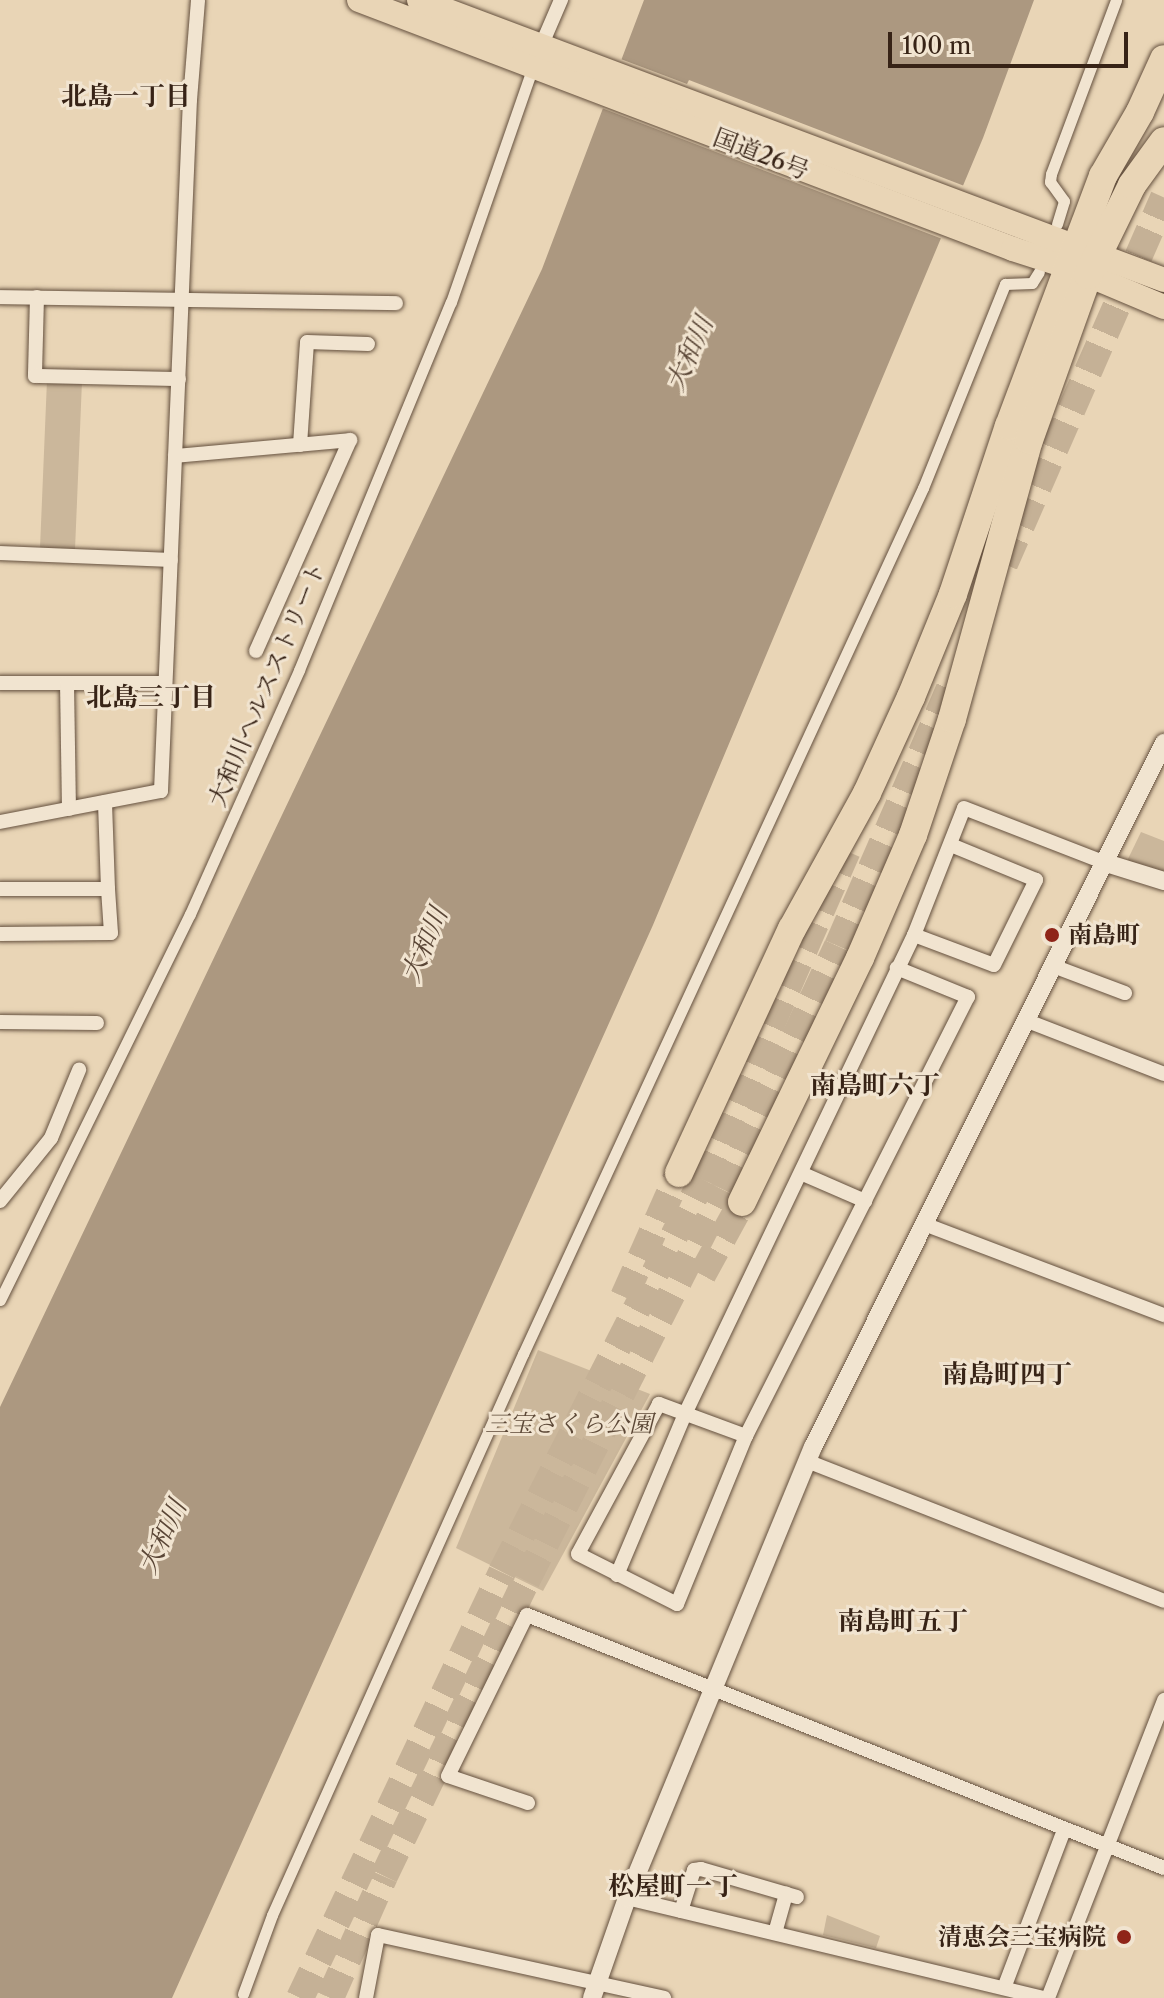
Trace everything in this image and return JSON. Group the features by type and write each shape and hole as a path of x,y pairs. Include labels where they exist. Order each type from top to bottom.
{"highway":[{"name":"国道26号","path":"359,0 544,60 1017,239 1083,261 1164,280"},
{"name":"国道26号","path":"419,0 544,60"},
{"path":"742,1202 848,984 913,835 952,719 1029,440 1083,261 1103,176 1144,104 1164,59"},
{"path":"679,1173 792,929 867,793 911,697 953,594 1009,426 1083,261 1164,141"},
{"name":"国道26号","path":"1083,261 1164,307"}],"street":[{"path":"0,822 161,791 198,0"},
{"path":"544,60 561,0"},
{"path":"1057,224 1064,201 1050,182 1051,174 1116,0"},
{"name":"大和川ヘルスストリート","path":"0,1300 190,914 299,670 451,302 544,60"},
{"path":"243,1994 272,1915 523,1354 923,488 1005,284 1032,283 1039,272"},
{"path":"0,297 396,303"},
{"path":"37,297 35,376 179,379"},
{"path":"300,445 307,342 368,344"},
{"path":"175,456 350,440 256,651"},
{"path":"0,553 171,560"},
{"path":"0,683 165,683"},
{"path":"67,683 69,809"},
{"path":"594,1989 627,1898 807,1461 1164,743"},
{"path":"0,934 111,933 105,802"},
{"path":"617,1575 685,1414 803,1174 914,935 964,808 1106,863 1164,881"},
{"path":"914,935 994,965 1036,880 951,845"},
{"path":"0,889 108,889"},
{"path":"1053,966 1125,993"},
{"path":"746,1436 659,1404 578,1554 677,1604 746,1436 968,997 897,968"},
{"path":"1025,1020 1164,1074"},
{"path":"0,1022 97,1023"},
{"path":"0,1201 51,1138 79,1070"},
{"path":"803,1174 865,1201"},
{"path":"924,1224 1164,1315"},
{"path":"807,1461 1164,1601"},
{"path":"528,1803 448,1776 527,1615 1164,1868"},
{"path":"627,1898 1047,1998 1164,1700"},
{"path":"1004,1988 1064,1830"},
{"path":"681,1911 694,1870 792,1896 775,1933"},
{"path":"366,1998 378,1935 594,1989 664,1998"}],"green space":[{"path":"47,380 82,381 75,550 40,548"},
{"path":"1141,832 1164,841 1164,873 1127,861"},
{"name":"三宝さくら公園","path":"538,1350 650,1394 543,1591 456,1548"},
{"path":"827,1915 880,1936 876,1948 823,1935"}],"water":[{"name":"大和川","path":"644,0 1034,0 983,138 653,925 172,1998 0,1998 0,1407 542,269"}],"pier":[{"path":"618,58 687,84 689,80 967,187 945,240 599,107"}],"tunnel":[{"path":"1004,564 1164,197"},
{"path":"330,1998 384,1876 526,1581 724,1190 838,946 954,679"},
{"path":"300,1998 502,1572 703,1180 847,851"},
{"path":"624,1297 679,1173"},
{"path":"702,1275 742,1202"}],"place":[{"name":"南島町","path":"1052,935"},
{"name":"清恵会三宝病院","path":"1124,1937"}],"district":[{"name":"北島一丁目","path":"126,97"},
{"name":"北島三丁目","path":"151,698"},
{"name":"南島町六丁","path":"875,1086"},
{"name":"南島町四丁","path":"1007,1375"},
{"name":"南島町五丁","path":"903,1622"},
{"name":"松屋町一丁","path":"673,1887"}]}
